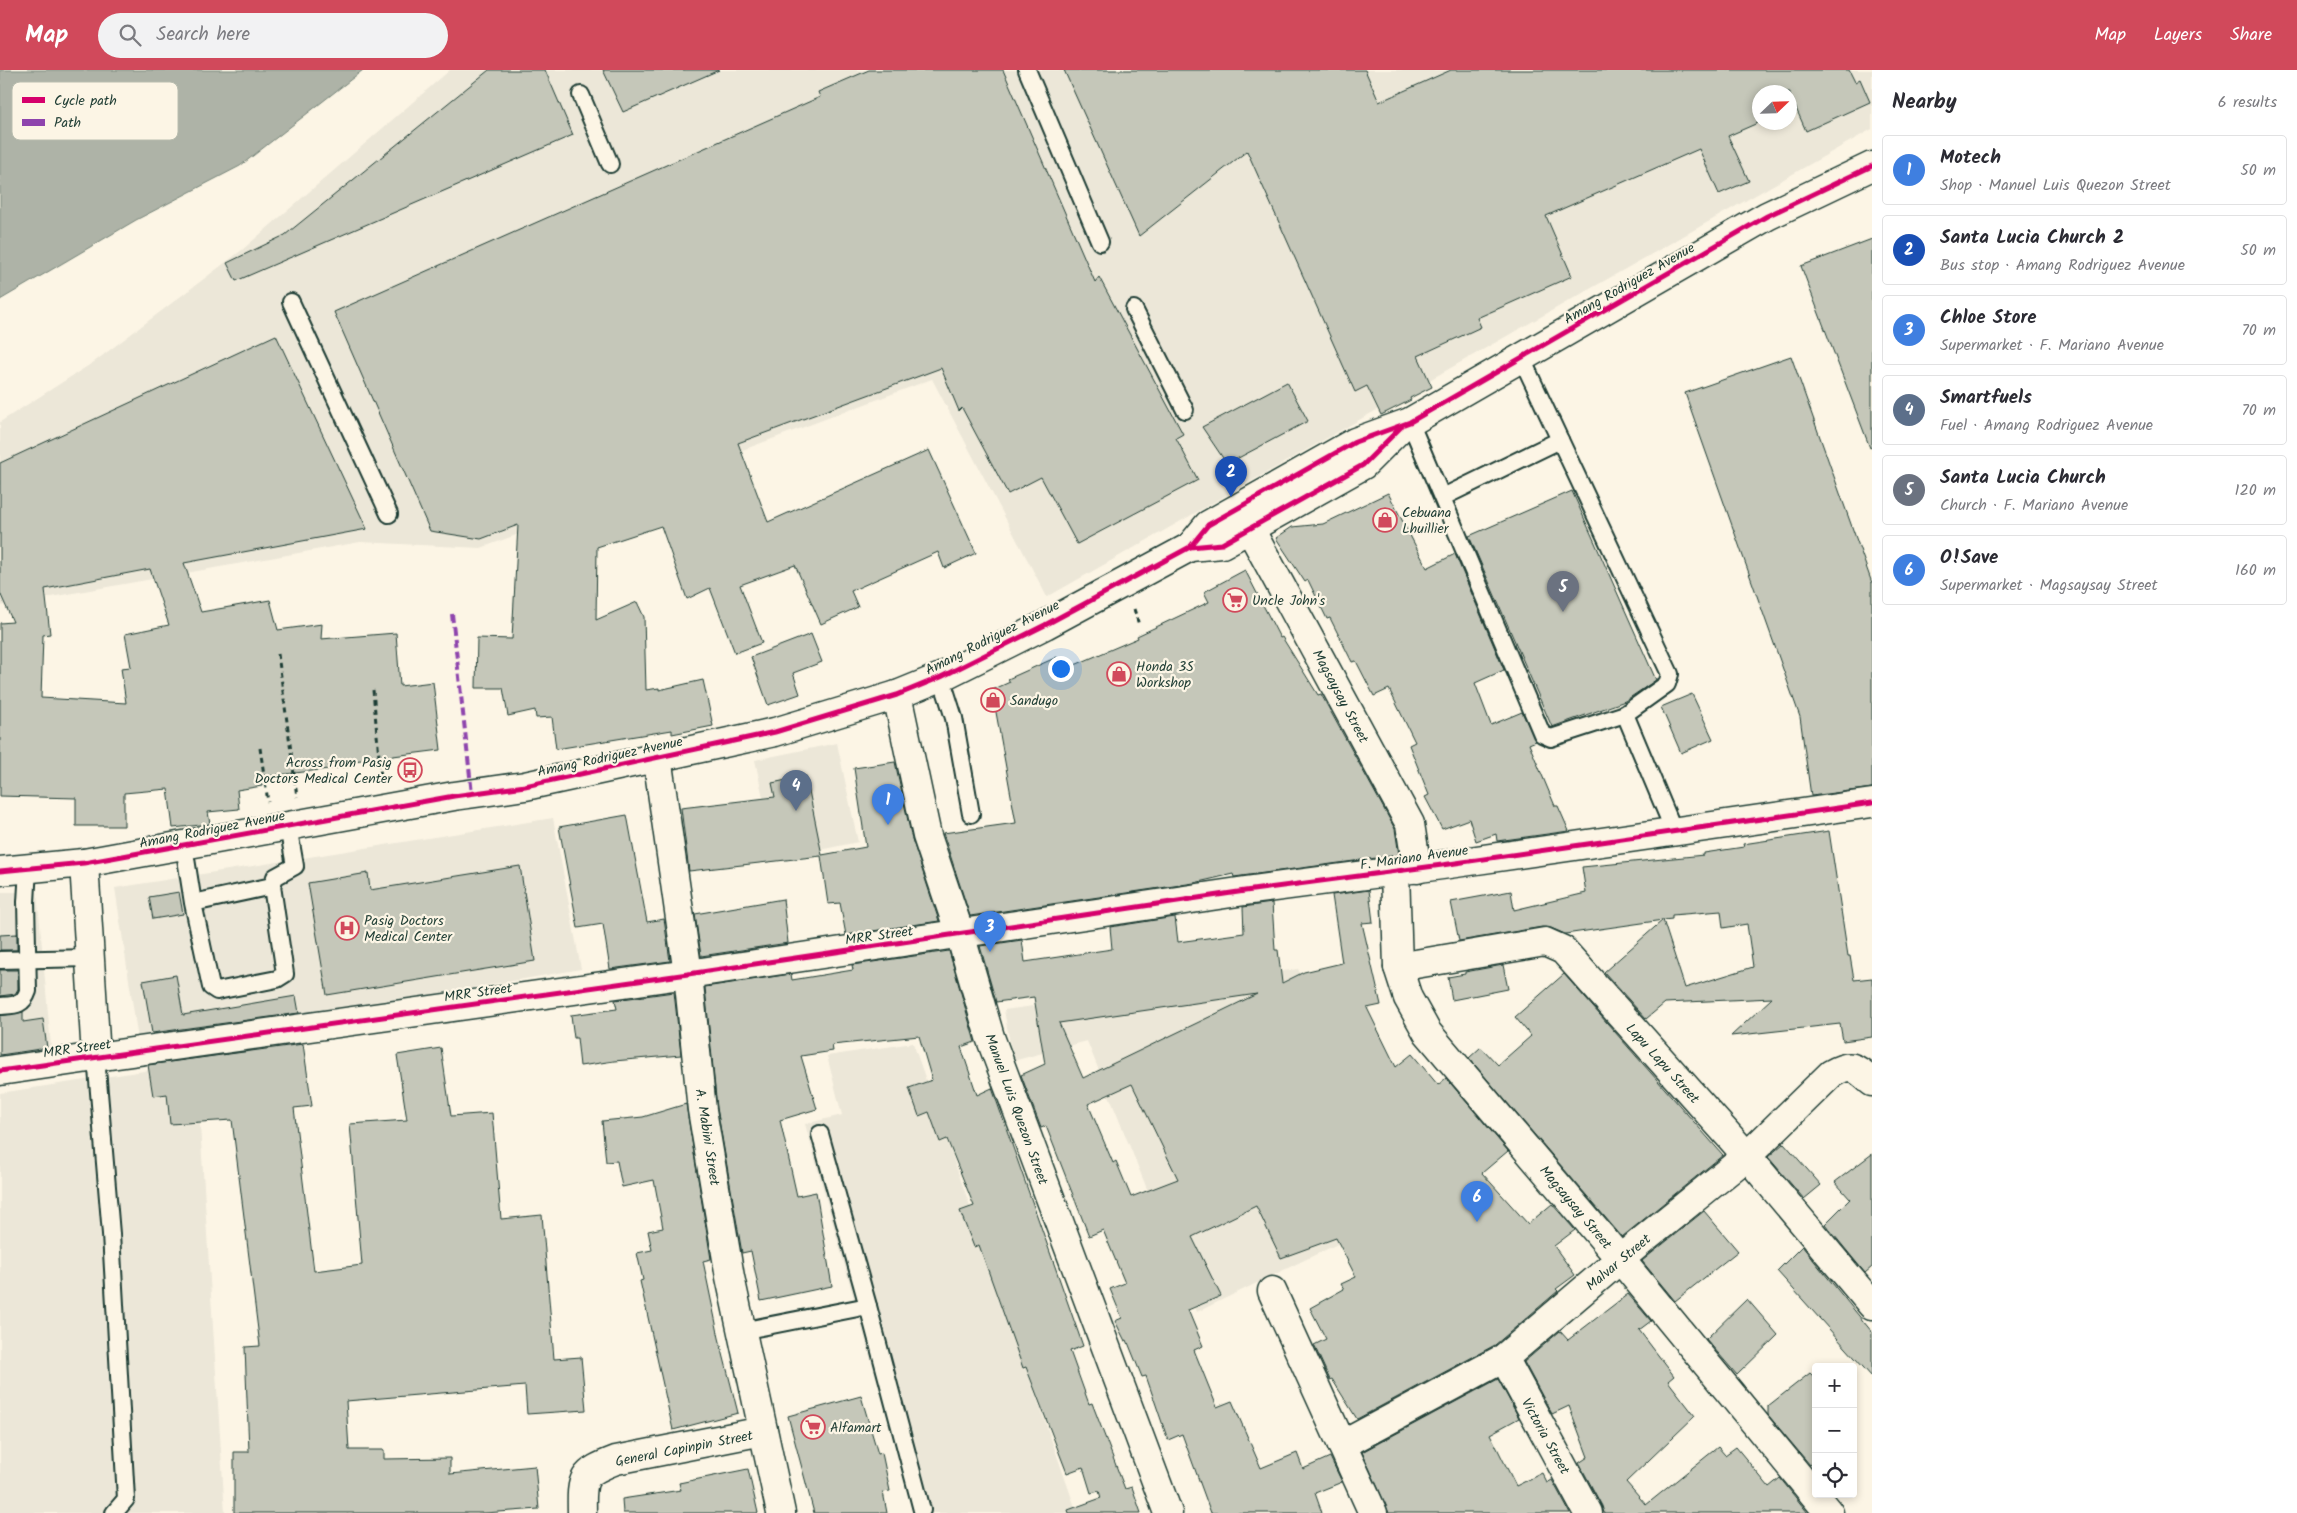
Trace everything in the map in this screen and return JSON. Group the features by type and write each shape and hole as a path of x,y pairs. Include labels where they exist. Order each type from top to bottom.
{"street":[{"name":"Amang Rodriguez Avenue","path":"1190,547 1208,524 1355,442 1405,425 1767,216 1872,166"},
{"name":"Amang Rodriguez Avenue","path":"0,871 84,863 384,808 525,786 775,732 897,696 941,677 1045,625 1190,547 1222,544 1363,465 1405,425"},
{"name":"Magsaysay Street","path":"1250,529 1410,824 1398,967 1408,998 1427,1032 1621,1260 1829,1513"},
{"name":"Manuel Luis Quezon Street","path":"897,696 927,836 960,934 990,1037 1168,1513"},
{"name":"A. Mabini Street","path":"657,757 688,974 702,1110 741,1331 781,1513"},
{"name":"F. Mariano Avenue","path":"960,934 1245,891 1406,870 1872,803"},
{"path":"84,863 96,1057"},
{"name":"MRR Street","path":"0,1071 960,934"},
{"name":"Lapu Lapu Street","path":"1398,967 1545,942 1563,950 1747,1156 1872,1305"},
{"name":"Malvar Street","path":"1342,1445 1504,1358 1747,1156 1831,1074 1844,1066 1857,1068 1872,1082"},
{"path":"1272,1291 1373,1513"},
{"name":"Victoria Street","path":"1504,1358 1588,1513"},
{"name":"General Capinpin Street","path":"582,1513 581,1486 588,1473 596,1468 616,1460 763,1431"}],"lane":[{"path":"1027,70 1100,242"},
{"path":"581,95 610,164"},
{"path":"291,302 389,514"},
{"path":"1134,310 1185,410"},
{"path":"1405,425 1443,497 1542,734 1552,738 1625,714 1667,684 1670,674 1522,359"},
{"path":"1443,497 1560,440"},
{"path":"941,677 954,718 971,814"},
{"path":"1625,714 1674,831"},
{"path":"184,846 208,982 211,987 217,991 277,980 285,974 285,965 272,886 275,877 295,866 287,826"},
{"path":"0,1006 17,1005 25,1000 28,991 28,868"},
{"path":"193,903 272,886"},
{"path":"0,960 90,958"},
{"path":"96,1057 111,1234 126,1499 114,1513"},
{"path":"820,1134 922,1510"},
{"path":"741,1331 868,1306"}],"path":[{"path":"278,654 287,826"},
{"path":"373,690 384,808"},
{"path":"260,748 287,826"}],"shaded area":[{"path":"0,70 363,70 240,166 136,220 0,300"},
{"path":"450,70 1872,70 1872,129 1047,597 932,379 481,548 360,542 0,606 0,422 94,362 242,250"},
{"path":"837,743 858,842 776,859 755,760"},
{"name":"Pasig Doctors Medical Center","path":"553,818 581,969 139,1046 115,888"},
{"path":"0,892 37,892 52,1057 0,1061"},
{"path":"1298,969 1414,1207 1197,1312 1087,1041 1013,1061 1004,1010"},
{"path":"913,1043 1077,1513 914,1513 805,1124 842,1115 827,1056"},
{"path":"196,1063 225,1513 0,1513 0,1093"}],"building":[{"path":"489,70 545,70 573,135 236,281 227,263 285,235"},
{"path":"603,70 719,70 623,112"},
{"path":"869,70 1003,70 1095,282 1099,277 1183,434 1176,438 1198,480 1077,544 1041,477 1008,494 962,408 959,411 941,368 738,443 768,522 929,450 976,553 944,568 938,552 851,591 858,607 821,624 795,565 740,585 762,643 735,653 710,588 687,599 661,526 597,547 596,620 637,602 644,617 646,690 659,688 659,690 703,680 713,726 672,734 672,730 556,749 552,717 536,718 535,710 508,716 503,688 476,688 477,638 512,639 518,525 481,539 430,531 334,312 820,97 818,92"},
{"path":"1064,70 1365,70 1379,102 1451,70 1849,70 1855,82 1860,79 1870,102 1806,131 1797,111 1797,85 1752,85 1752,126 1728,136 1749,181 1719,194 1699,149 1546,216 1572,276 1477,318 1481,327 1418,356 1432,387 1381,415 1367,386 1355,392 1247,151 1139,236"},
{"path":"1872,239 1872,447 1870,448 1801,266"},
{"path":"276,335 367,529 184,563 201,612 270,600 278,630 322,624 321,639 396,633 400,686 433,682 441,750 353,761 354,766 261,777 262,786 237,790 239,809 208,812 210,824 173,828 168,789 124,793 124,826 76,826 76,798 0,796 0,623 13,622 0,593 0,463","holes":["150,569 169,625 125,634 131,667 121,668 126,703 41,698 43,635 50,634 45,589"]},
{"path":"1791,356 1872,583 1872,788 1811,796 1800,717 1685,393"},
{"path":"1287,382 1308,421 1227,464 1202,427"},
{"path":"1572,491 1656,680 1625,701 1552,727 1469,536"},
{"path":"1388,493 1427,568 1455,554 1504,670 1475,683 1491,725 1522,712 1536,741 1529,744 1555,806 1558,806 1569,831 1497,841 1496,834 1476,841 1469,819 1442,829 1425,797 1429,795 1409,745 1415,742 1389,689 1374,696 1356,661 1352,662 1330,618 1327,619 1308,580 1305,582 1276,538 1292,527 1323,524"},
{"path":"1245,570 1280,638 1282,637 1318,695 1321,694 1395,829 1399,855 1234,877 1233,874 1194,883 970,916 943,833 1016,823 992,690 1010,682 1008,679 1057,657 1063,670 1138,638 1137,636 1209,602 1204,592"},
{"path":"811,634 822,662 793,673 800,694 768,705 751,657"},
{"path":"1692,694 1713,739 1681,753 1661,707"},
{"path":"895,762 912,839 939,921 846,935 840,903 828,904 821,856 689,871 681,808 775,797 772,783 806,776 822,855 866,847 854,768"},
{"path":"627,815 647,922 664,919 670,961 610,969 603,924 578,928 559,827"},
{"path":"1829,831 1848,956 1850,956 1854,980 1872,978 1872,1037 1843,1041 1840,1024 1731,1036 1772,998 1665,1003 1646,1019 1604,972 1663,920 1565,934 1551,928 1542,927 1459,941 1451,902 1511,891 1514,910 1586,893 1582,867 1704,855 1704,853 1744,847 1743,844","holes":["1721,911 1723,928 1747,924 1753,967 1685,988 1663,920 1672,919 1672,915"]},
{"path":"520,866 535,961 327,995 308,883 368,873 370,890"},
{"path":"1369,890 1373,922 1362,923 1381,1005 1367,1008 1396,1067 1412,1054 1438,1085 1446,1078 1508,1151 1482,1173 1528,1224 1552,1204 1575,1230 1554,1246 1575,1275 1556,1289 1558,1291 1495,1345 1357,1419 1332,1379 1330,1380 1314,1345 1326,1339 1310,1308 1344,1289 1341,1284 1356,1277 1336,1238 1281,1258 1256,1206 1192,1237 1221,1296 1188,1310 1203,1346 1194,1350 1217,1407 1232,1401 1261,1468 1297,1453 1303,1469 1330,1457 1342,1482 1315,1493 1322,1513 1211,1513 1182,1434 1168,1440 1146,1376 1142,1377 1127,1340 1125,1341 1115,1321 1122,1318 1110,1289 1125,1283 1103,1230 1089,1236 1046,1126 1041,1128 1021,1075 1045,1064 1034,997 996,1002 980,946 1022,940 1025,962 1112,949 1110,927 1175,917 1178,942 1244,933 1243,907 1272,903 1275,950 1278,950 1282,983 1304,972 1342,963 1332,895","holes":["1257,994 1083,1078 1059,1023","1132,1084 1178,1179 1131,1197 1116,1161 1113,1163 1088,1104"]},
{"path":"179,892 183,914 153,919 149,897"},
{"path":"783,899 788,943 701,956 695,914"},
{"path":"17,934 17,950 0,950 0,935"},
{"path":"949,951 975,1042 961,1047 977,1095 992,1088 1083,1346 1070,1351 1089,1404 1092,1403 1125,1489 1132,1487 1141,1513 1069,1513 1068,1510 1101,1498 1099,1491 1091,1493 1083,1467 1067,1473 1026,1367 1023,1368 979,1245 974,1247 960,1211 974,1206 947,1139 940,1142 929,1112 919,1116 909,1088 932,1080 919,1036 832,1045 833,1051 801,1056 817,1109 780,1120 797,1196 816,1192 832,1286 761,1301 751,1251 742,1253 717,1108 705,987 791,974 792,980 853,970 852,965"},
{"path":"1503,965 1508,989 1452,1000 1448,977"},
{"path":"0,970 18,970 18,989 15,994 0,996"},
{"path":"1564,974 1723,1155 1622,1237 1469,1058 1481,1047 1498,1065 1531,1036 1515,1017"},
{"path":"176,975 183,1015 296,996 299,1013 152,1033 143,981"},
{"path":"674,992 681,1055 580,1066 577,1038 574,1038 571,1015 617,1009 615,1000"},
{"path":"23,1012 23,1022 43,1019 47,1048 0,1055 0,1016"},
{"path":"303,1044 312,1106 294,1108 314,1271 362,1265 350,1124 407,1120 397,1055 441,1048 451,1116 492,1113 501,1219 542,1215 554,1359 581,1357 586,1410 527,1414 525,1386 346,1401 349,1450 384,1450 384,1459 450,1458 450,1474 535,1466 539,1509 485,1513 234,1513 234,1452 249,1452 245,1347 260,1346 232,1120 170,1124 167,1094 153,1096 148,1065"},
{"path":"686,1104 711,1259 703,1261 719,1338 738,1413 673,1430 640,1281 643,1280 637,1253 652,1250 648,1231 663,1228 654,1180 622,1187 617,1161 606,1162 602,1121 643,1117"},
{"path":"1784,1143 1821,1185 1804,1199 1768,1157"},
{"path":"1872,1154 1872,1267 1865,1273 1825,1224 1850,1199 1835,1182"},
{"path":"1704,1211 1738,1251 1675,1301 1642,1261"},
{"path":"1802,1246 1872,1332 1872,1377 1777,1271"},
{"path":"1628,1294 1651,1321 1639,1330 1674,1376 1668,1381 1695,1416 1626,1482 1646,1505 1718,1447 1725,1455 1736,1447 1769,1487 1780,1478 1808,1513 1604,1513 1579,1463 1588,1457 1569,1406 1552,1414 1524,1362 1560,1331 1568,1340"},
{"path":"1747,1299 1778,1335 1737,1375 1706,1339"},
{"path":"1810,1373 1812,1375 1812,1464 1810,1465 1768,1415 1768,1406"},
{"path":"1498,1379 1519,1418 1490,1434 1516,1486 1542,1473 1547,1483 1552,1480 1570,1513 1389,1513 1362,1452"},
{"path":"861,1396 878,1454 882,1453 890,1491 883,1492 887,1513 814,1513 788,1416"},
{"path":"748,1469 758,1513 623,1513 622,1499 681,1490 679,1483"}],"marked path":[{"path":"452,614 472,794"}],"cycle path":[{"path":"1190,547 1208,525 1355,442 1410,422 1767,216 1872,166"},
{"path":"0,871 84,863 454,796 525,786 775,732 897,695 941,677 1045,625 1190,547 1222,544 1363,465 1401,427"},
{"path":"0,1071 688,974 1245,891 1442,865 1872,803"}],"place":[{"name":"Santa Lucia Church 2","path":"1231,497"},
{"name":"Cebuana Lhuillier","path":"1385,520"},
{"name":"Uncle John's","path":"1235,600"},
{"name":"Santa Lucia Church","path":"1563,612"},
{"name":"Honda 3S Workshop","path":"1119,674"},
{"name":"Sandugo","path":"993,700"},
{"name":"Across from Pasig Doctors Medical Center","path":"410,770"},
{"name":"Smartfuels","path":"796,811"},
{"name":"Motech","path":"888,825"},
{"name":"Pasig Doctors Medical Center","path":"347,928"},
{"name":"Chloe Store","path":"990,952"},
{"name":"O!Save","path":"1477,1222"},
{"name":"Alfamart","path":"813,1427"}]}
